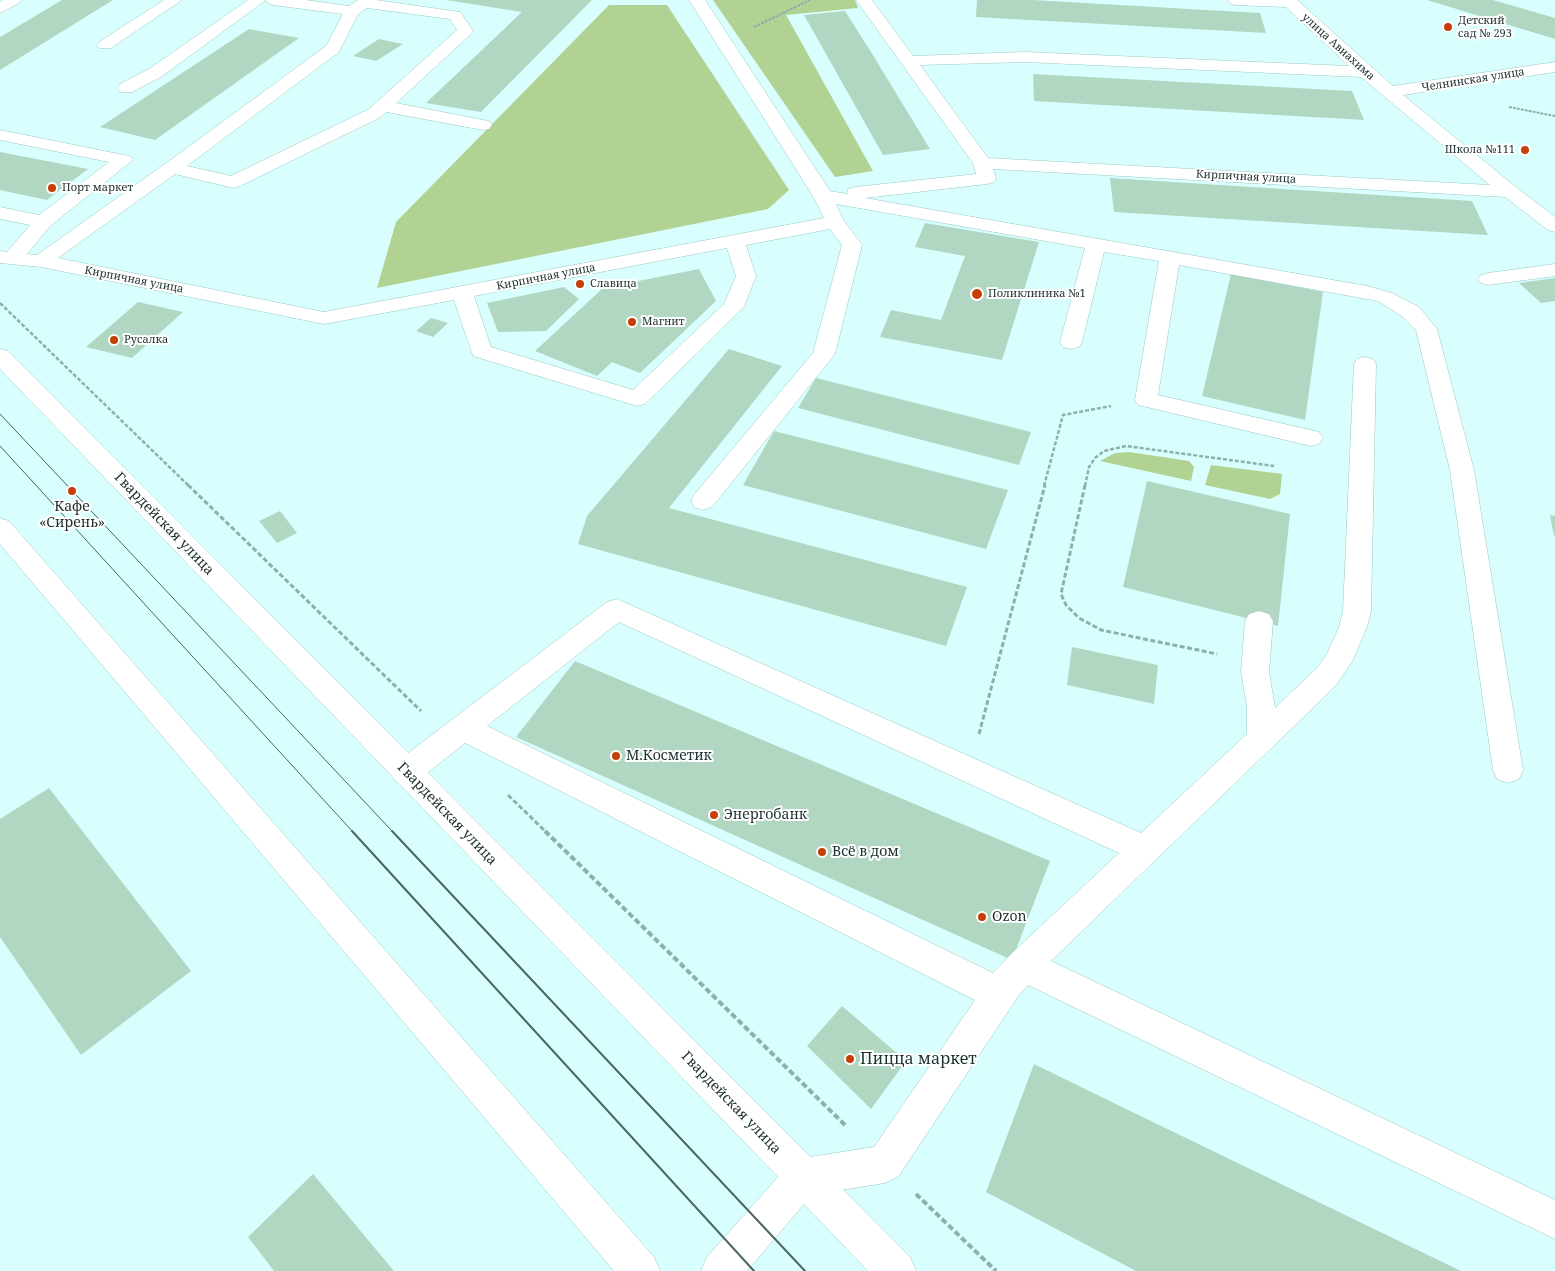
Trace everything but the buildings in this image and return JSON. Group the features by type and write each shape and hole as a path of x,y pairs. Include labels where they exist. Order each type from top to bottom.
{"street":[{"path":"0,8 14,0"},
{"path":"105,45 174,0"},
{"path":"126,88 155,73 258,0"},
{"path":"172,168 233,182 375,113 465,31 455,16 361,5 273,0"},
{"path":"697,0 823,196 835,222 852,246 824,354 703,501"},
{"path":"823,196 987,178 982,163 864,0"},
{"path":"1235,0 1289,2"},
{"name":"улица Авиахима","path":"1289,2 1365,72 1390,92"},
{"path":"41,261 333,50 361,5"},
{"path":"907,61 1025,57 1365,72"},
{"name":"Челнинская улица","path":"1390,92 1555,67"},
{"path":"1390,92 1510,192 1555,226"},
{"path":"383,106 483,125"},
{"path":"0,135 124,160 43,222 6,257"},
{"name":"Кирпичная улица","path":"982,163 1510,192"},
{"path":"823,196 1367,292 1397,303 1411,312 1426,329 1462,470 1508,770"},
{"path":"0,213 43,222"},
{"name":"Кирпичная улица","path":"6,257 41,261 324,318 835,222"},
{"path":"462,293 481,351 637,399 733,307 746,276 734,241"},
{"path":"1071,342 1096,244"},
{"path":"1170,257 1146,400 1312,438"},
{"path":"1488,279 1555,270"},
{"name":"Гвардейская улица","path":"0,356 896,1271"},
{"path":"721,1271 804,1177 885,1164 999,994 1023,965 1327,676 1346,647 1357,611 1365,364"},
{"path":"0,527 640,1271"},
{"path":"406,772 617,609 1145,850"},
{"path":"1259,621 1255,672 1262,717 1262,739"},
{"path":"463,728 999,994"},
{"path":"1023,965 1555,1220"}],"path":[{"path":"724,42 810,0"},
{"path":"970,770 1063,415 1146,400"},
{"path":"1255,661 1101,630 1079,618 1066,605 1061,594 1089,467 1095,458 1104,451 1126,446 1283,468"}],"green space":[{"path":"713,0 855,0 858,8 786,15 873,171 835,177"},
{"path":"609,5 667,5 789,190 768,209 377,288 396,222"},
{"path":"1129,452 1189,461 1194,467 1191,481 1100,461 1115,453"},
{"path":"1211,465 1282,474 1280,494 1270,499 1205,485"}],"tram line":[{"path":"0,414 393,832"},
{"path":"0,446 353,832"},
{"path":"352,831 754,1271"},
{"path":"392,831 805,1271"}],"place":[{"name":"Детский сад № 293","path":"1448,27"},
{"name":"Школа №111","path":"1525,150"},
{"name":"Порт маркет","path":"52,188"},
{"name":"Славица","path":"580,284"},
{"name":"Поликлиника №1","path":"977,294"},
{"name":"Магнит","path":"632,322"},
{"name":"Русалка","path":"114,340"},
{"name":"Кафе «Сирень»","path":"72,491"},
{"name":"М.Косметик","path":"616,756"},
{"name":"Энергобанк","path":"714,815"},
{"name":"Всё в дом","path":"822,852"},
{"name":"Ozon","path":"982,917"},
{"name":"Пицца маркет","path":"850,1059"}]}
